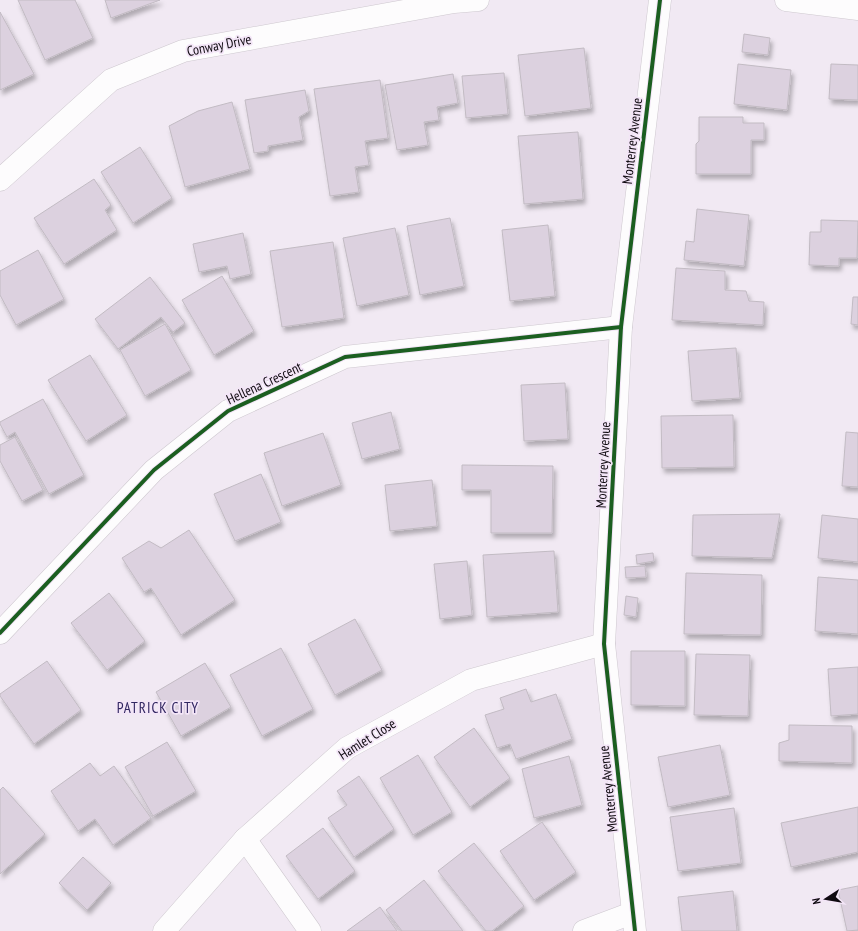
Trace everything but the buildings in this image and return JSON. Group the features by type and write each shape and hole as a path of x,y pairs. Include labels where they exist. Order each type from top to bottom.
{"street":[{"name":"Conway Drive","path":"0,180 111,80 183,52 454,2 478,0"},
{"name":"Monterrey Avenue","path":"634,922 604,644 621,327 660,0"},
{"path":"786,0 858,8"},
{"name":"Hellena Crescent","path":"0,633 154,470 228,411 344,357 621,327"},
{"name":"Hamlet Close","path":"164,931 245,839 348,748 471,680 604,644"},
{"path":"245,839 310,931"},
{"path":"584,931 634,922"}],"cycle path":[{"path":"635,931 604,644 621,327 660,0"},
{"path":"0,633 154,470 228,411 345,357 621,327"}],"district":[{"name":"PATRICK CITY","path":"158,707"}]}
